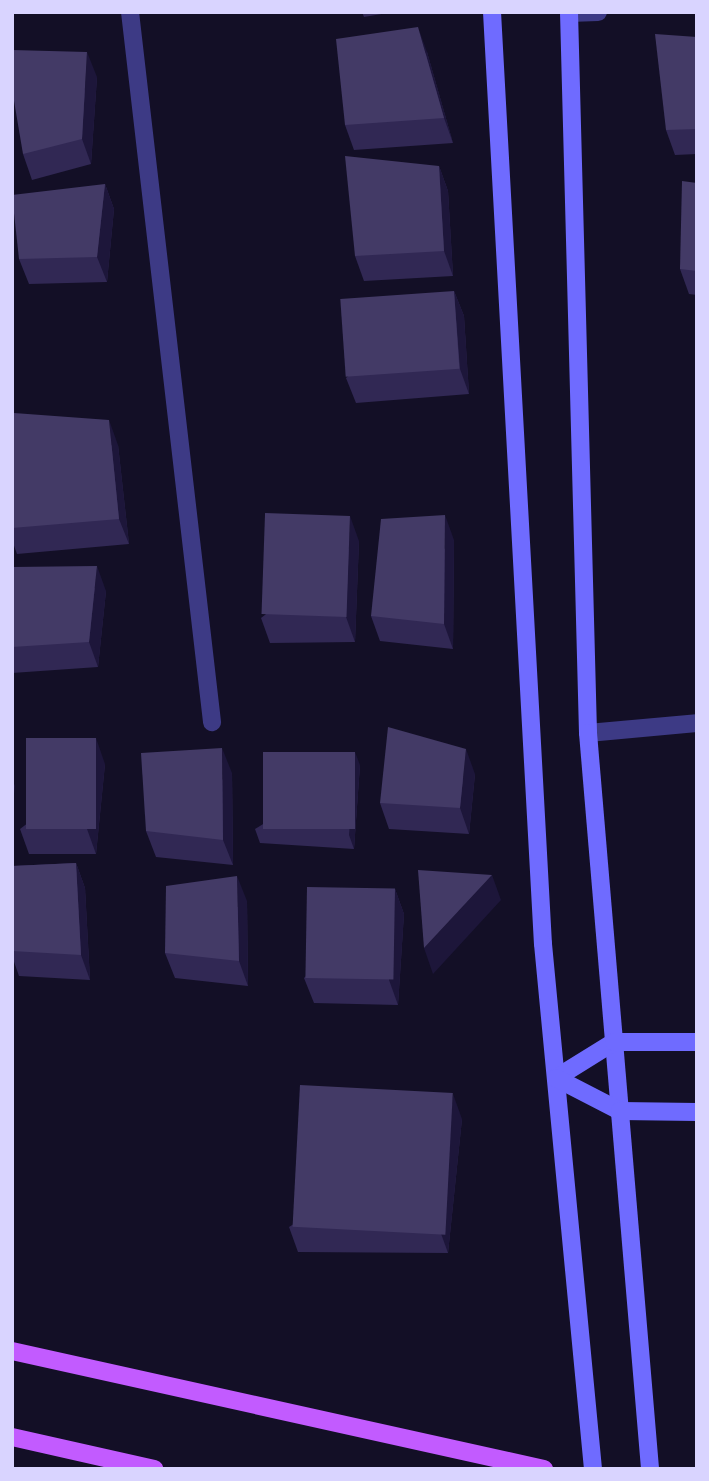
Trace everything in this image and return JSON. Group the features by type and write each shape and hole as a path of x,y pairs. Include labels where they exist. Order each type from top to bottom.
{"main road":[{"path":"12,1351 544,1469"},
{"path":"12,1437 154,1469"}],"street":[{"path":"130,12 212,722"},
{"path":"492,12 542,930 593,1469"},
{"path":"598,12 569,13 588,733 650,1469"},
{"path":"588,733 697,723"},
{"path":"556,1078 614,1042 697,1042"},
{"path":"556,1078 620,1111 697,1112"}],"building":[{"path":"418,27 444,118 345,125 336,39"},
{"path":"655,34 697,37 697,129 666,130"},
{"path":"12,50 87,52 82,139 23,154 12,89"},
{"path":"345,156 439,166 444,251 355,256"},
{"path":"682,181 697,183 697,271 680,269"},
{"path":"105,184 97,257 19,259 12,195"},
{"path":"454,291 459,369 346,377 340,299"},
{"path":"14,413 109,420 119,519 12,528"},
{"path":"265,513 350,516 346,617 262,614"},
{"path":"445,515 444,624 371,616 381,519"},
{"path":"97,566 89,642 12,647 12,567"},
{"path":"388,727 466,749 460,808 380,803"},
{"path":"26,738 96,738 96,829 26,829"},
{"path":"222,748 223,840 146,831 141,753"},
{"path":"263,752 355,752 355,829 263,829"},
{"path":"76,863 81,955 12,951 12,866"},
{"path":"418,870 492,875 424,948"},
{"path":"237,876 239,961 165,953 166,886"},
{"path":"307,887 395,889 393,980 305,978"},
{"path":"300,1085 453,1093 445,1235 293,1227"}]}
